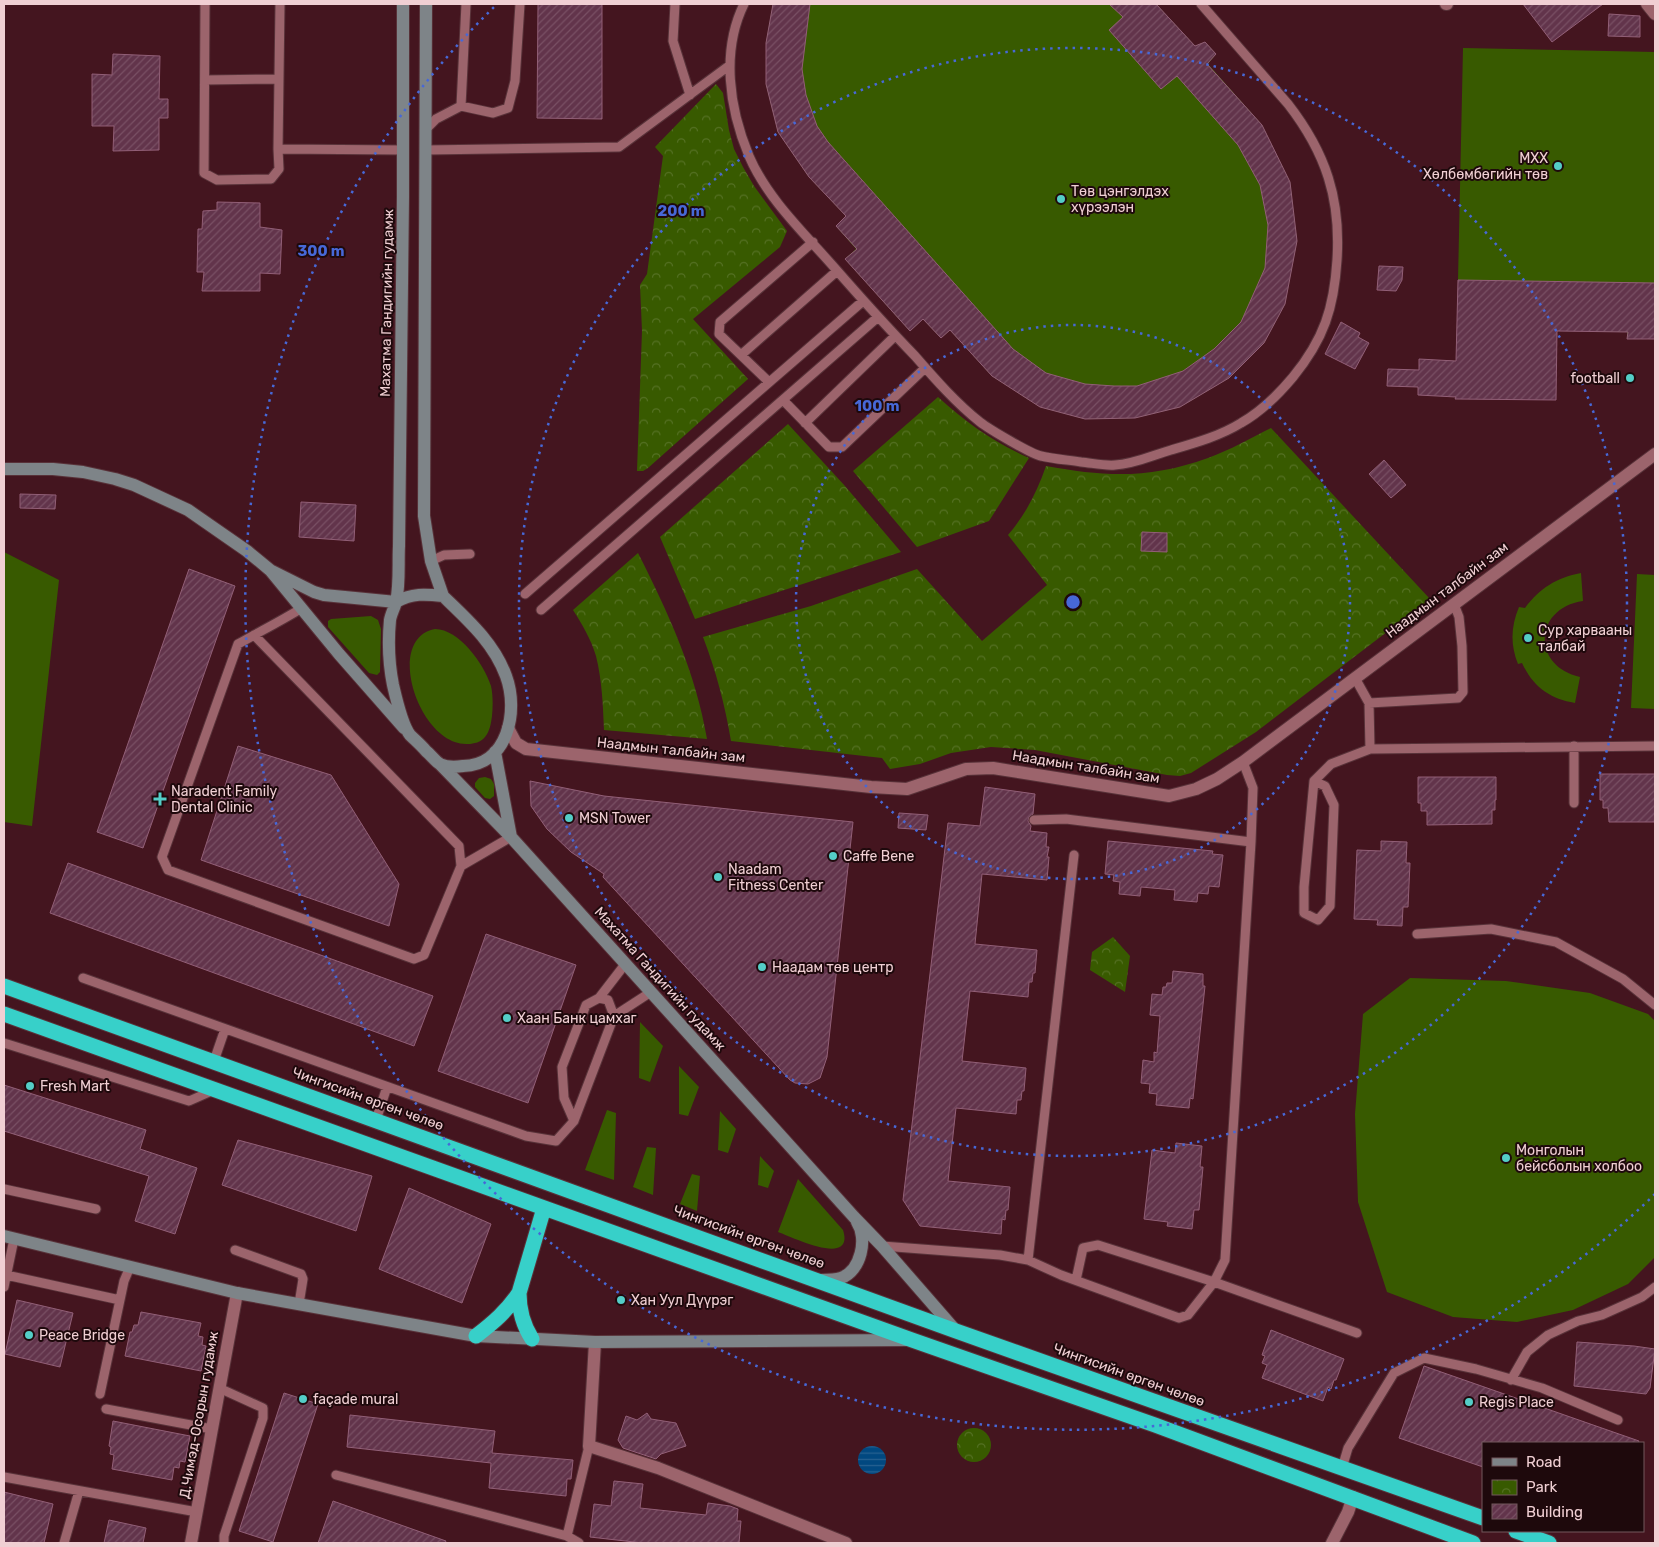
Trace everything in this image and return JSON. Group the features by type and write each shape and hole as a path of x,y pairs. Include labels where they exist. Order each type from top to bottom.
{"highway":[{"name":"Чингисийн өргөн чөлөө","path":"4,986 821,1280 956,1331 1482,1518"},
{"path":"4,1014 912,1340 1155,1424 1236,1456 1353,1497 1473,1543"},
{"path":"532,1339 522,1319 519,1304 520,1293 544,1208"},
{"path":"476,1336 497,1321 520,1293"},
{"path":"1519,1532 1549,1543"},
{"path":"1446,1533 1460,1543"}],"main road":[{"name":"Махатма Гандигийн гудамж","path":"396,602 399,546 403,4"},
{"path":"4,468 26,467 66,470 124,482 188,510 247,551 270,570 339,654 409,734 440,764 472,766 495,752 504,741 508,728 510,697 507,679 501,664 488,643 443,596 431,561 424,516 426,4"},
{"path":"270,570 324,595 396,602 418,594 443,596"},
{"path":"396,602 390,619 392,680 409,734"},
{"path":"495,752 511,837"},
{"name":"Махатма Гандигийн гудамж","path":"440,764 511,837 626,963 854,1218 882,1246 956,1331"},
{"path":"821,1280 841,1278 852,1269 858,1260 863,1243 859,1225 854,1218"},
{"path":"9,1238 237,1293 476,1336 595,1342 912,1340"}],"street":[{"path":"1647,4 1655,14"},
{"name":"Наадмын талбайн зам","path":"508,728 514,742 526,749 893,789 907,789 966,770 993,768 1169,796 1196,789 1243,762 1655,454"},
{"name":"Д.Чимэд-Осорын гудамж","path":"192,1543 237,1293"},
{"path":"595,1342 590,1446 658,1468 846,1543"},
{"path":"1332,1543 1348,1512 1353,1497"}],"lane":[{"path":"205,4 204,173 217,180 271,179 278,169 280,4"},
{"path":"461,106 466,4"},
{"path":"426,129 436,119 461,106 493,113 508,108 515,82 520,4"},
{"path":"675,4 673,41 690,95"},
{"path":"744,4 732,36 730,65 734,111 750,157 772,195 895,336 982,423 1037,456 1113,466 1138,461 1200,442 1241,424 1269,403 1304,364 1325,325 1335,292 1338,231 1335,202 1318,149 1301,120 1202,4"},
{"path":"426,150 619,147 730,65"},
{"path":"205,80 279,80"},
{"path":"278,149 403,150"},
{"path":"769,382 719,334 720,322 813,242"},
{"path":"741,355 838,271"},
{"path":"525,594 863,300"},
{"path":"540,610 878,317"},
{"path":"805,423 895,336"},
{"path":"783,400 828,447 842,447 926,368"},
{"path":"431,561 444,555 470,554"},
{"path":"1369,703 1458,698 1463,692 1462,646 1459,617 1454,604"},
{"path":"254,635 459,846 461,866 424,955 414,959 168,870 162,857 238,644 254,635 302,608"},
{"path":"1356,678 1369,703 1370,749"},
{"path":"1574,746 1574,804"},
{"path":"1314,781 1324,786 1334,804 1330,906 1318,920 1304,913 1304,887 1314,781 1331,764 1370,749 1655,746"},
{"path":"882,1246 1000,1255 1028,1260 1179,1318 1188,1315 1214,1282 1224,1260 1251,842 1253,788 1243,762"},
{"path":"1034,820 1066,820 1251,842"},
{"path":"461,866 511,837"},
{"path":"1028,1260 1074,854"},
{"path":"1417,934 1491,929 1556,942 1623,979 1655,1005"},
{"path":"574,1120 564,1098 562,1068 586,1005 599,998 626,963"},
{"path":"83,978 526,1136 556,1141 574,1120 614,1016 651,992"},
{"path":"599,998 608,1000 614,1016"},
{"path":"214,1061 225,1029"},
{"path":"4,1043 189,1101 215,1090"},
{"path":"376,1120 387,1087"},
{"path":"4,1189 96,1209"},
{"path":"4,1287 9,1238"},
{"path":"1076,1280 1083,1248 1098,1244 1214,1282 1358,1333"},
{"path":"235,1250 301,1274 303,1279 299,1304"},
{"path":"100,1394 124,1281 130,1267"},
{"path":"6,1274 120,1300"},
{"path":"1511,1380 1527,1352 1548,1335 1578,1321 1602,1316 1642,1297 1655,1287"},
{"path":"1342,1468 1348,1448 1394,1373 1424,1358 1542,1388 1618,1420"},
{"path":"219,1388 263,1408 263,1418 224,1536 224,1543"},
{"path":"106,1409 212,1429"},
{"path":"566,1536 590,1446"},
{"path":"336,1475 566,1536 579,1543"},
{"path":"4,1477 197,1512"},
{"path":"64,1543 79,1491"}],"green space":[{"name":"Төв цэнгэлдэх хүрээлэн","path":"773,4 1156,4 1195,46 1205,42 1216,54 1208,64 1262,125 1290,182 1297,241 1285,304 1264,343 1229,378 1180,407 1135,418 1085,419 1040,407 992,376 950,330 941,338 923,319 910,331 845,259 856,249 836,226 846,216 809,177 778,132 766,84 766,43"},
{"name":"МХХ Хөлбөмбөгийн төв","path":"1463,48 1655,52 1655,339 1627,339 1627,332 1579,331 1580,282 1458,280"},
{"path":"716,84 723,93 734,149 754,186 787,231 780,247 693,319 748,379 648,468 643,471 637,471 642,331 640,285 647,274 663,156 655,147"},
{"path":"938,397 981,431 1029,458 989,521 917,547 853,471"},
{"path":"788,424 845,486 901,552 695,619 660,537"},
{"path":"1271,428 1430,599 1256,732 1191,773 1180,776 1167,775 1035,750 991,747 951,753 920,764 890,769 882,758 731,741 720,688 703,637 811,606 917,569 982,641 1047,585 1008,535 1030,502 1046,466 1108,474 1147,473 1167,470 1216,455"},
{"path":"4,552 59,580 32,826 4,822"},
{"path":"638,553 680,643 696,690 707,739 604,730 601,683 596,656 583,626 573,610"},
{"name":"Сур харвааны талбай","path":"1581,573 1583,601 1567,606 1555,614 1548,625 1545,637 1546,650 1553,661 1564,671 1580,677 1575,703 1550,695 1531,679 1522,663 1518,664 1512,635 1519,607 1525,608 1543,589 1556,581"},
{"path":"1637,574 1655,575 1655,709 1631,708"},
{"path":"371,616 378,620 381,629 380,672 377,675 369,673 328,627 328,621 331,619"},
{"path":"435,629 453,635 469,649 483,668 491,686 493,704 490,727 482,740 473,744 451,740 435,729 423,712 414,691 410,671 411,652 420,637"},
{"path":"479,778 491,779 494,784 494,796 490,799 485,798 475,787 475,783"},
{"path":"1113,937 1130,956 1125,992 1090,970 1092,952"},
{"name":"Монголын бейсболын холбоо","path":"1410,978 1506,981 1590,993 1648,1014 1655,1021 1655,1257 1628,1284 1573,1310 1517,1322 1453,1317 1387,1292 1358,1202 1355,1114 1363,1014"},
{"path":"640,1022 663,1046 650,1082 639,1078"},
{"path":"679,1066 699,1087 688,1116 679,1114"},
{"path":"607,1110 616,1113 614,1180 585,1170"},
{"path":"720,1111 736,1129 728,1153 718,1150"},
{"path":"647,1147 656,1148 653,1195 633,1187"},
{"path":"760,1156 774,1171 768,1188 758,1185"},
{"path":"692,1174 700,1176 697,1211 680,1204"},
{"path":"798,1179 843,1230 844,1241 840,1247 831,1249 820,1247 778,1232"},
{"path":"974,1428 981,1429 986,1433 990,1438 990,1452 986,1457 981,1461 974,1462 967,1461 962,1457 958,1452 957,1445 958,1438 962,1433 967,1429"}],"water":[{"path":"872,1446 882,1450 886,1460 882,1470 872,1474 862,1470 858,1460 862,1450"}],"building":[{"path":"538,4 602,4 602,119 537,118"},
{"path":"773,4 810,4 802,69 806,95 817,126 828,142 1013,349 1046,373 1085,384 1137,386 1183,371 1214,349 1241,322 1265,268 1268,225 1260,185 1238,145 1177,76 1161,89 1109,30 1123,17 1109,4 1156,4 1195,46 1205,42 1216,54 1207,64 1262,125 1290,182 1297,241 1285,304 1264,343 1229,378 1180,407 1135,418 1085,419 1040,407 992,376 950,330 941,338 923,319 910,331 845,259 857,249 836,226 846,216 809,177 778,132 766,84 766,43"},
{"path":"1523,4 1603,4 1552,42"},
{"path":"1609,14 1640,16 1640,37 1608,36"},
{"path":"113,54 160,56 159,99 168,99 168,118 159,118 159,150 113,151 114,126 92,126 92,74 112,75"},
{"path":"217,202 260,203 260,227 282,230 280,274 260,273 260,291 202,291 204,272 197,272 198,229 202,229 203,211 217,210"},
{"path":"1379,266 1403,267 1402,280 1396,291 1377,290"},
{"path":"1458,280 1655,283 1655,339 1627,339 1628,332 1557,331 1556,400 1455,399 1456,397 1418,395 1418,387 1387,386 1388,369 1419,370 1419,359 1456,361"},
{"path":"1341,322 1360,333 1358,337 1369,343 1355,369 1325,354"},
{"path":"1384,460 1406,485 1391,498 1369,474"},
{"path":"20,494 56,495 55,509 20,508"},
{"path":"301,502 356,505 354,541 299,537"},
{"path":"1142,532 1167,533 1167,552 1141,551"},
{"path":"189,569 235,586 143,848 97,832"},
{"path":"238,746 331,775 399,884 389,926 201,860"},
{"path":"1600,774 1655,774 1655,822 1609,822 1608,808 1603,808 1603,800 1600,800"},
{"path":"1418,777 1496,777 1496,800 1495,810 1492,810 1492,824 1427,825 1427,811 1421,811 1421,803 1418,803"},
{"name":"Наадам төв центр","path":"530,781 604,796 853,822 827,1057 820,1078 808,1084 795,1083 790,1080 603,877 604,874 571,852 547,829 531,806"},
{"path":"985,787 1035,794 1033,814 1029,817 1028,821 1031,826 1030,831 1047,833 1046,847 1049,847 1047,880 982,874 975,944 1037,950 1035,973 1033,973 1032,982 1029,982 1028,997 970,991 962,1061 1026,1068 1024,1091 1022,1091 1021,1100 1017,1100 1016,1114 956,1108 948,1181 1010,1187 1008,1210 1006,1210 1005,1220 1002,1219 1001,1234 920,1226 903,1200 948,823 980,826"},
{"path":"899,813 928,815 926,830 898,828"},
{"path":"1108,841 1213,851 1212,854 1223,855 1219,887 1209,886 1208,894 1198,893 1197,902 1174,900 1175,890 1141,887 1140,896 1119,894 1120,882 1113,881 1114,875 1105,874"},
{"path":"1381,841 1407,842 1406,863 1410,863 1408,907 1403,907 1402,926 1377,925 1378,920 1354,919 1357,850 1381,851"},
{"path":"68,863 433,996 414,1046 50,913"},
{"name":"Хаан Банк цамхаг","path":"486,934 576,965 528,1103 438,1071"},
{"path":"1173,971 1203,974 1203,986 1205,986 1193,1099 1190,1098 1189,1108 1156,1105 1157,1094 1149,1093 1150,1084 1141,1083 1143,1060 1154,1062 1154,1052 1157,1053 1160,1016 1150,1015 1152,994 1162,995 1163,987 1166,987 1167,983 1172,983"},
{"path":"4,1085 146,1130 140,1149 197,1168 175,1234 135,1221 149,1176 4,1131"},
{"path":"238,1140 372,1176 356,1231 222,1185"},
{"path":"1176,1143 1202,1146 1200,1167 1203,1167 1199,1210 1194,1210 1192,1229 1167,1226 1168,1222 1144,1219 1152,1150 1175,1153"},
{"path":"409,1188 491,1224 462,1303 379,1269"},
{"path":"17,1300 73,1313 60,1367 5,1354"},
{"path":"141,1312 201,1323 198,1336 203,1337 202,1345 206,1346 201,1371 125,1356 130,1332 132,1332 134,1325 138,1325"},
{"path":"1271,1330 1344,1359 1336,1380 1334,1380 1331,1389 1328,1387 1323,1401 1262,1378 1267,1365 1262,1363 1265,1356 1262,1355"},
{"path":"1577,1342 1655,1349 1650,1388 1646,1394 1574,1386"},
{"name":"Regis Place","path":"1424,1366 1639,1441 1482,1442 1482,1467 1399,1438"},
{"path":"284,1393 318,1404 273,1542 239,1531"},
{"path":"647,1413 651,1419 676,1423 686,1446 661,1454 656,1459 623,1448 618,1440 626,1416 637,1420"},
{"path":"350,1415 495,1431 492,1453 573,1460 571,1479 567,1479 566,1496 489,1488 491,1463 347,1447"},
{"path":"113,1421 190,1436 185,1462 180,1461 179,1468 174,1467 172,1480 112,1469 114,1455 110,1454 111,1447 109,1446"},
{"path":"614,1481 643,1484 640,1508 706,1515 708,1503 738,1509 737,1521 741,1521 739,1543 643,1543 590,1537 594,1504 611,1506"},
{"path":"4,1492 53,1504 44,1543 4,1543"},
{"path":"333,1501 446,1541 445,1543 318,1543"},
{"path":"109,1520 146,1528 143,1543 104,1543"}],"place":[{"name":"МХХ Хөлбөмбөгийн төв","path":"1558,166"},
{"name":"Төв цэнгэлдэх хүрээлэн","path":"1061,199"},
{"name":"football","path":"1630,378"},
{"name":"Сур харвааны талбай","path":"1528,638"},
{"name":"Naradent Family Dental Clinic","path":"160,799"},
{"name":"MSN Tower","path":"569,818"},
{"name":"Caffe Bene","path":"833,856"},
{"name":"Naadam Fitness Center","path":"718,877"},
{"name":"Наадам төв центр","path":"762,967"},
{"name":"Хаан Банк цамхаг","path":"507,1018"},
{"name":"Fresh Mart","path":"30,1086"},
{"name":"Монголын бейсболын холбоо","path":"1506,1158"},
{"name":"Хан Уул Дүүрэг","path":"621,1300"},
{"name":"Peace Bridge","path":"29,1335"},
{"name":"façade mural","path":"303,1399"},
{"name":"Regis Place","path":"1469,1402"}]}
